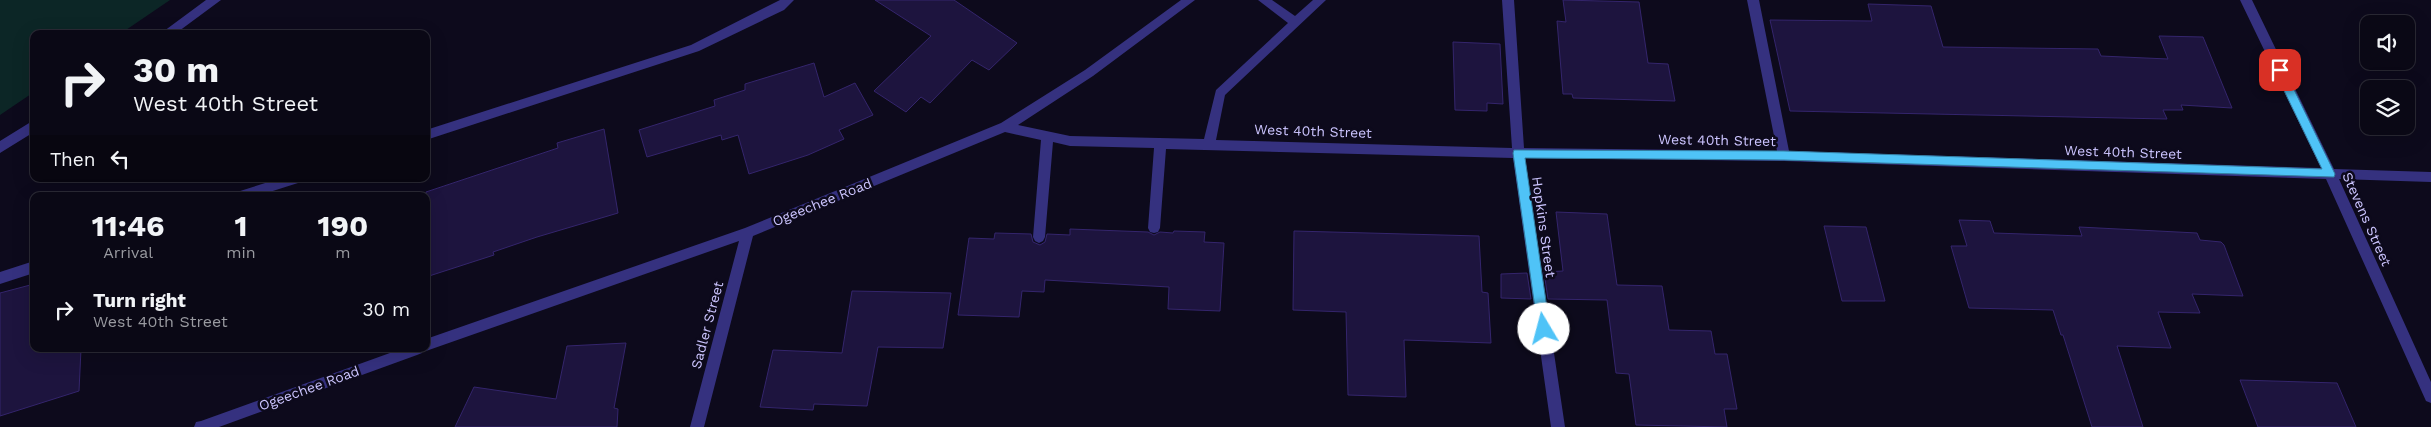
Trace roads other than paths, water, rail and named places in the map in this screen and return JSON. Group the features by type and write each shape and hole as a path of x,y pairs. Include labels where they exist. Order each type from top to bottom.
{"street":[{"path":"172,30 214,0"},
{"path":"430,134 695,48 780,7 788,0"},
{"name":"Ogeechee Road","path":"430,344 748,232 1005,127 1089,73 1189,0"},
{"path":"1264,0 1296,22"},
{"path":"1209,143 1220,93 1320,0"},
{"name":"Hopkins Street","path":"1508,0 1518,153 1558,427"},
{"path":"1752,0 1784,156"},
{"name":"Stevens Street","path":"2246,0 2330,174 2431,397"},
{"name":"West 40th Street","path":"1005,127 1070,141 1209,143 1518,153 1784,156 2431,177"},
{"path":"0,148 30,128"},
{"path":"1039,237 1047,136"},
{"path":"1154,228 1160,142"},
{"path":"253,192 285,182"},
{"name":"Sadler Street","path":"697,427 748,232"},
{"path":"0,278 30,268"},
{"name":"Ogeechee Road","path":"201,427 409,352"}]}
